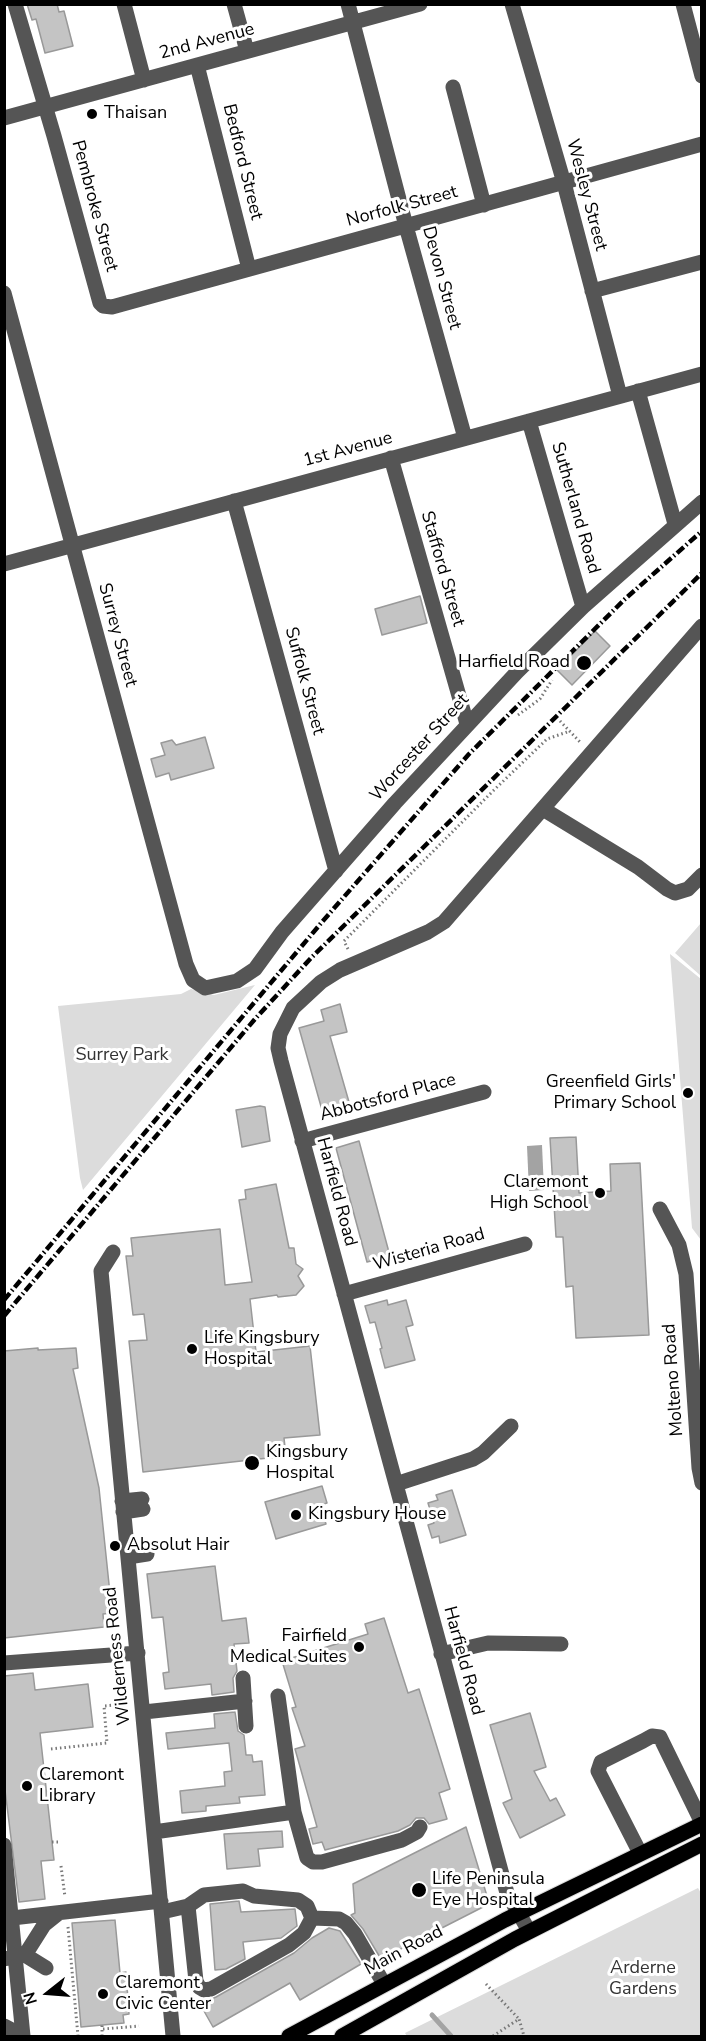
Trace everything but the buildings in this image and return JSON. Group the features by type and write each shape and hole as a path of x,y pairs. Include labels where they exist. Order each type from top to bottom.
{"main road":[{"name":"Main Road","path":"288,2037 519,1912 702,1823"},
{"path":"342,2037 529,1931 702,1844"}],"street":[{"path":"15,4 44,107"},
{"path":"124,4 144,80"},
{"path":"234,4 247,51"},
{"name":"Devon Street","path":"348,4 465,438"},
{"name":"2nd Avenue","path":"4,118 420,4"},
{"name":"Wesley Street","path":"512,4 564,183 620,396"},
{"path":"682,4 696,34 702,76"},
{"name":"Bedford Street","path":"197,65 249,269"},
{"path":"453,87 484,205"},
{"name":"Pembroke Street","path":"44,107 100,303 103,306 112,307"},
{"name":"Norfolk Street","path":"112,307 702,144"},
{"path":"592,291 702,262"},
{"name":"Surrey Street","path":"4,293 186,964 191,977 198,985"},
{"name":"1st Avenue","path":"4,564 702,374"},
{"path":"638,392 675,524"},
{"name":"Sutherland Road","path":"529,421 583,607"},
{"name":"Stafford Street","path":"391,458 467,724"},
{"name":"Suffolk Street","path":"234,501 336,871"},
{"name":"Worcester Street","path":"198,985 209,989 237,981 248,975 336,871 467,724 583,607 702,502"},
{"name":"Harfield Road","path":"529,1931 507,1893 278,1048 280,1034 293,1008 321,982 340,970 428,932 444,922 702,626"},
{"path":"543,809 638,867 675,893 688,889 702,875"},
{"name":"Abbotsford Place","path":"303,1142 484,1092"},
{"name":"Molteno Road","path":"660,1209 679,1245 686,1274 699,1414 699,1468 702,1483"},
{"name":"Wisteria Road","path":"344,1294 525,1244"},
{"name":"Wilderness Road","path":"113,1252 101,1271 173,2037"},
{"path":"396,1484 473,1459 483,1453 511,1426"},
{"path":"123,1506 143,1504"},
{"path":"128,1557 147,1554"},
{"path":"441,1654 488,1643 561,1644"},
{"path":"4,1663 138,1653"},
{"path":"243,1678 246,1726"},
{"path":"278,1696 294,1812 307,1858 313,1862 322,1862 402,1840 417,1832 420,1827"},
{"path":"143,1707 244,1701"},
{"path":"640,1853 598,1771 602,1762 651,1736 660,1737 702,1823"},
{"path":"154,1832 294,1812"},
{"path":"4,1845 23,2036"},
{"path":"12,1918 188,1906 204,1895 243,1891 254,1896 298,1900 307,1906 312,1918"},
{"path":"188,1906 196,1981 204,1990 211,1989 289,1945 304,1933 312,1918"},
{"path":"15,1957 44,1925 65,1916"},
{"path":"312,1918 339,1919 346,1923 355,1934 384,1984"},
{"path":"15,1957 46,1968"},
{"path":"4,2026 23,2036"}],"path":[{"path":"518,715 540,699 552,680"},
{"path":"560,721 584,745"},
{"path":"351,953 344,941 380,904 547,739 570,731"},
{"path":"51,1749 107,1743 104,1706 143,1707"},
{"path":"52,1842 60,1842"},
{"path":"61,1866 78,2037"},
{"path":"486,1984 519,2019 524,2037"},
{"path":"493,2037 519,2019"},
{"path":"102,2037 102,2027 139,2026"}],"green space":[{"path":"701,923 701,976 675,953"},
{"path":"670,954 701,979 701,1240 692,1228"},
{"name":"Surrey Park","path":"255,985 83,1190 58,1006 181,994 191,989 214,995"},
{"name":"Arderne Gardens","path":"698,1888 702,1895 701,2036 407,2036 405,2033"}],"shaded area":[{"path":"542,1145 544,1190 529,1191 527,1146"}],"waterway":[{"path":"432,2015 451,2036"}],"railway":[{"path":"4,1300 322,922 469,754 625,599 702,531"},
{"path":"4,1316 255,1019 311,958 702,573"}],"place":[{"name":"Thaisan","path":"92,114"},
{"name":"Harfield Road","path":"584,663"},
{"name":"Greenfield Girls' Primary School","path":"688,1093"},
{"name":"Claremont High School","path":"600,1193"},
{"name":"Life Kingsbury Hospital","path":"192,1349"},
{"name":"Kingsbury Hospital","path":"252,1463"},
{"name":"Kingsbury House","path":"296,1515"},
{"name":"Absolut Hair","path":"115,1546"},
{"name":"Fairfield Medical Suites","path":"359,1647"},
{"name":"Claremont Library","path":"27,1786"},
{"name":"Life Peninsula Eye Hospital","path":"419,1890"},
{"name":"Claremont Civic Center","path":"103,1994"}]}
